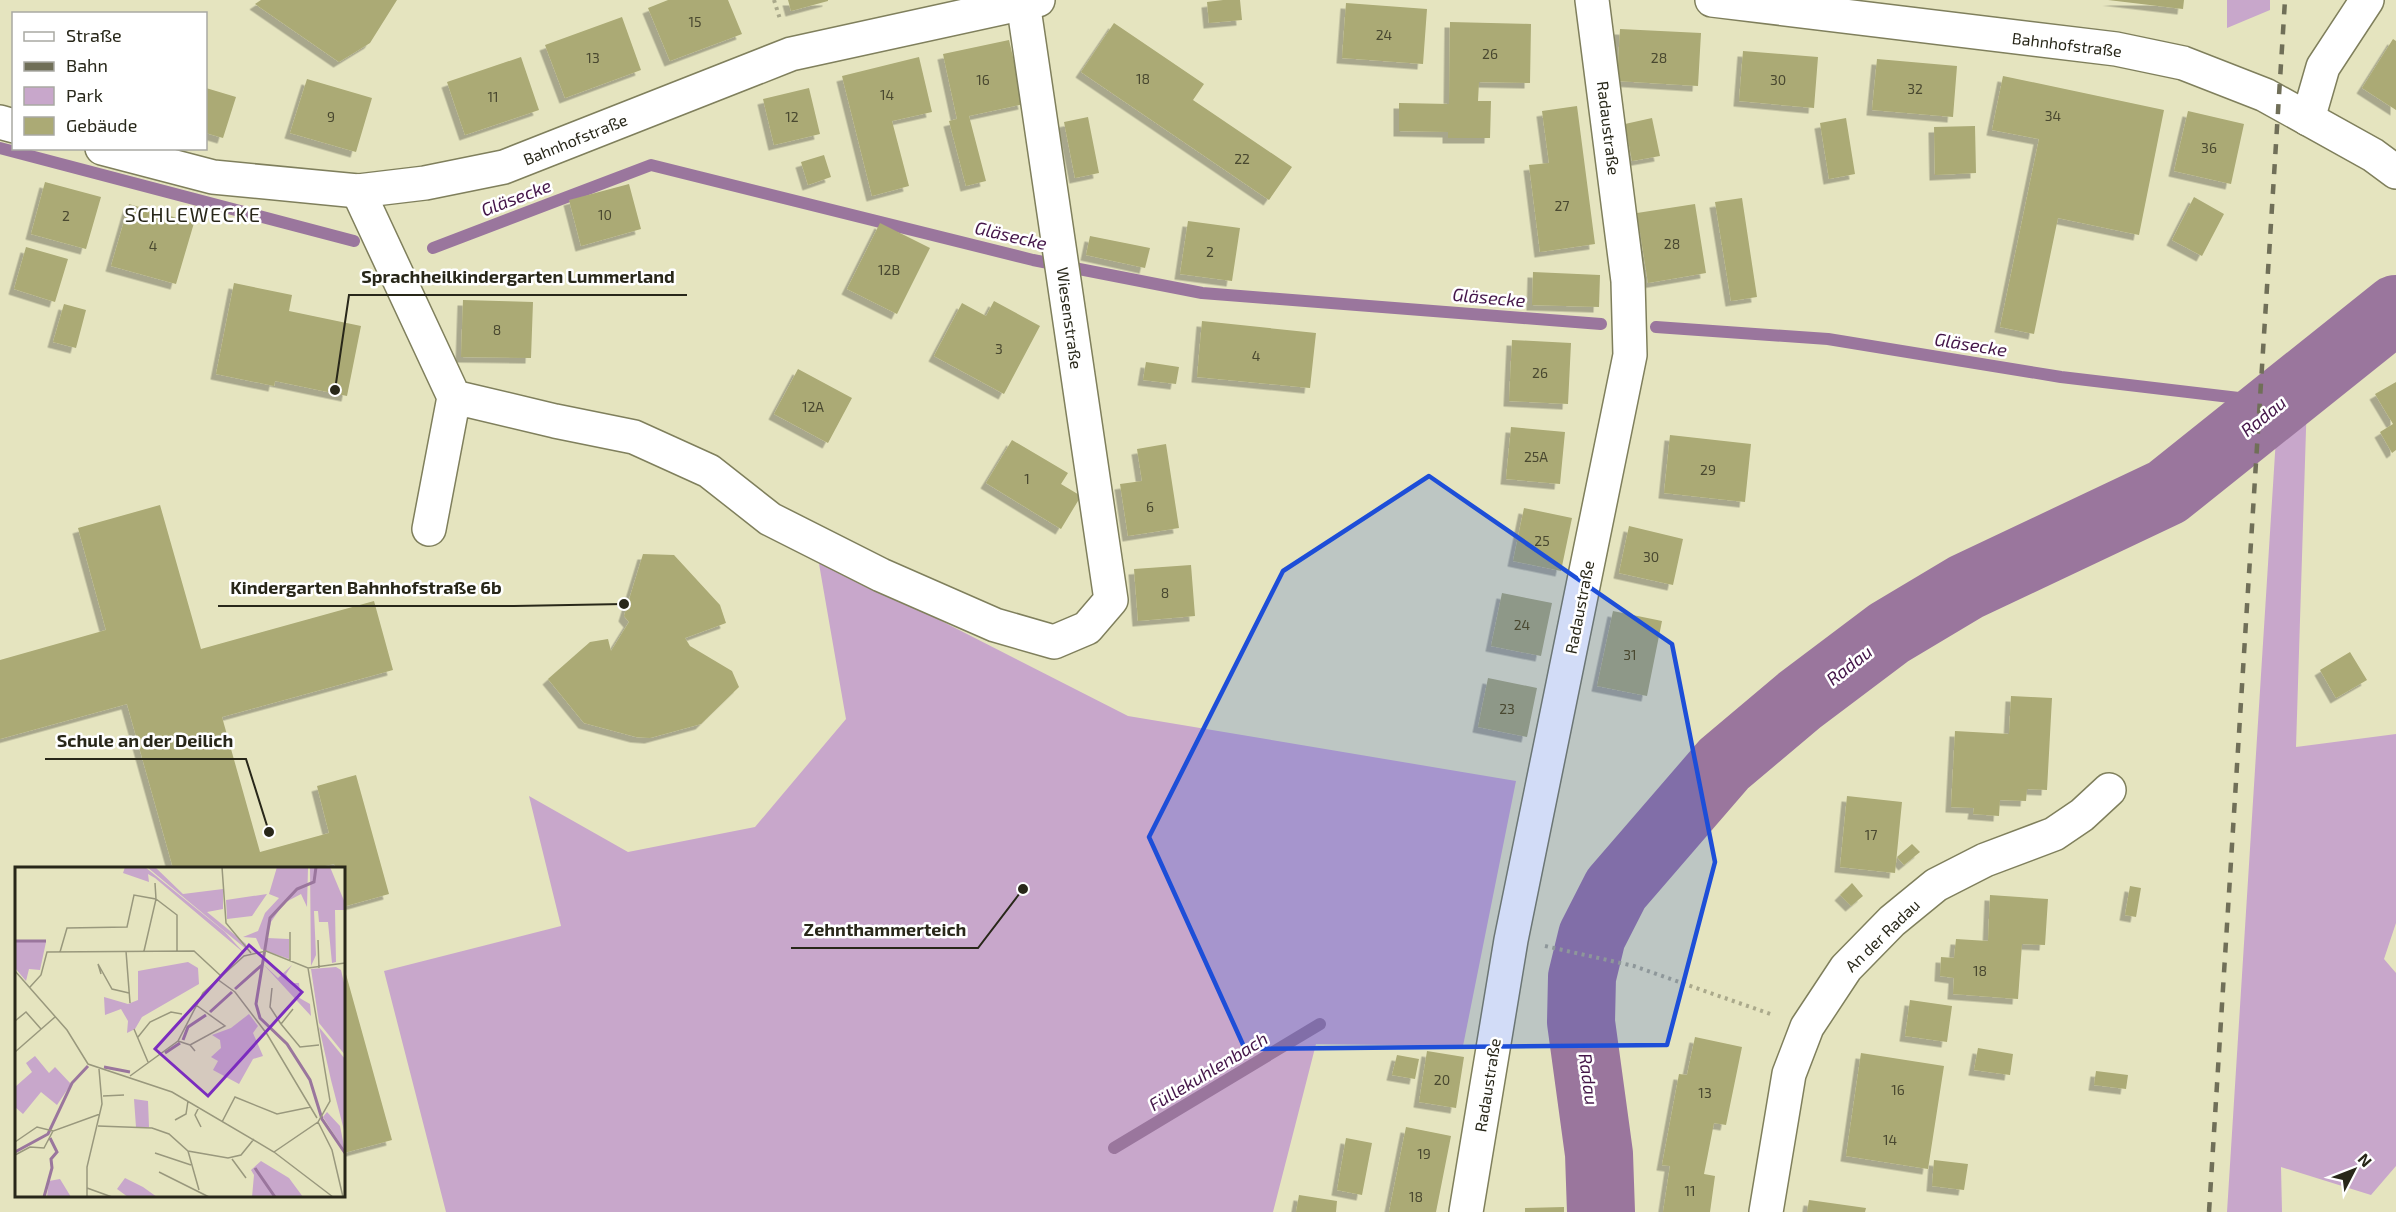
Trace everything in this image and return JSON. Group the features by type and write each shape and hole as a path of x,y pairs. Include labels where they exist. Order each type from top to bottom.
{"street":[{"name":"Radaustraße","path":"1466,1212 1511,940 1630,355 1628,281 1592,0"},
{"name":"Bahnhofstraße","path":"1712,0 2116,49 2183,63 2265,94 2373,155 2396,172"},
{"path":"2308,119 2323,67 2367,0"},
{"name":"Bahnhofstraße","path":"110,150 213,177 358,191 425,183 504,167 791,54 1030,1"},
{"name":"Wiesenstraße","path":"454,397 634,437 709,471 770,519 881,575 995,625 1054,642 1087,628 1111,600 1055,220 1030,1"},
{"path":"358,191 454,397 429,529"},
{"name":"An der Radau","path":"1767,1212 1789,1074 1807,1027 1846,968 1892,921 1936,885 1985,860 2054,834 2082,815 2109,790"}],"path":[{"path":"1569,950 1634,966 1807,1027"}],"highlighted area":[{"path":"1429,476 1672,644 1715,862 1667,1045 1245,1049 1149,837 1283,571"}],"green space":[{"path":"2227,0 2270,0 2270,10 2227,28"},
{"path":"2307,398 2296,747 2396,734 2396,923 2384,959 2396,973 2396,1166 2371,1195 2281,1167 2282,1212 2227,1212 2277,422"},
{"path":"818,558 1128,716 1516,781 1463,1046 1316,1044 1273,1212 446,1212 384,971 561,926 529,796 628,852 755,827 846,719"}],"building":[{"path":"261,0 397,0 370,43 339,62 255,4"},
{"path":"668,0 728,0 742,34 670,61 648,8"},
{"path":"788,0 828,0 828,1 791,11"},
{"path":"1240,0 1242,20 1209,23 1207,2"},
{"path":"2108,0 2184,0 2183,9"},
{"path":"1346,3 1427,9 1423,64 1342,58"},
{"path":"622,17 641,70 565,98 545,45"},
{"path":"1450,22 1531,24 1530,83 1479,82 1478,101 1491,101 1490,138 1448,138 1448,132 1399,131 1399,103 1449,104"},
{"path":"1114,23 1204,84 1193,100 1292,167 1269,200 1081,72"},
{"path":"1620,29 1701,33 1698,86 1617,81"},
{"path":"2393,39 2396,41 2396,110 2362,88"},
{"path":"1009,40 1024,104 969,116 986,181 966,186 949,121 957,119 943,54"},
{"path":"1743,51 1818,57 1814,108 1739,101"},
{"path":"521,57 539,110 465,135 447,82"},
{"path":"919,57 932,112 892,121 909,186 872,196 842,76"},
{"path":"1877,59 1957,66 1953,117 1872,110"},
{"path":"2003,76 2164,110 2139,235 2058,218 2034,334 2000,327 2039,139 1992,130"},
{"path":"307,79 372,98 356,152 290,133"},
{"path":"207,88 236,97 223,138 207,133"},
{"path":"809,88 820,134 774,145 763,99"},
{"path":"1577,106 1595,244 1540,252 1529,165 1549,163 1542,111"},
{"path":"2188,111 2244,124 2231,184 2174,171"},
{"path":"1088,117 1099,173 1075,178 1064,122"},
{"path":"1652,118 1660,156 1632,161 1625,124"},
{"path":"1846,118 1855,174 1829,179 1820,123"},
{"path":"1975,126 1976,173 1935,175 1934,127"},
{"path":"824,155 831,177 808,185 801,162"},
{"path":"45,182 101,197 86,249 31,234"},
{"path":"629,184 641,229 581,246 569,200"},
{"path":"2194,197 2224,214 2202,256 2172,240"},
{"path":"1742,198 1757,297 1731,301 1715,202"},
{"path":"129,204 194,223 176,284 111,266"},
{"path":"1695,204 1706,273 1648,283 1637,213"},
{"path":"1188,221 1240,228 1232,281 1180,274"},
{"path":"880,223 930,248 897,314 847,289"},
{"path":"1090,236 1150,248 1145,268 1086,255"},
{"path":"26,247 68,259 55,302 14,289"},
{"path":"1533,272 1600,275 1599,307 1532,305"},
{"path":"234,283 292,295 289,311 361,326 347,396 275,381 274,386 216,374"},
{"path":"463,300 533,302 531,358 461,357"},
{"path":"994,301 1040,326 1004,394 934,356 962,303 986,316"},
{"path":"64,304 86,310 76,348 53,342"},
{"path":"1202,321 1316,333 1310,388 1197,377"},
{"path":"1512,340 1571,343 1568,404 1509,401"},
{"path":"1146,362 1179,367 1176,384 1143,380"},
{"path":"798,369 852,398 828,443 774,414"},
{"path":"2396,382 2396,450 2392,453 2380,432 2393,424 2375,394"},
{"path":"1511,427 1565,432 1560,484 1506,479"},
{"path":"1670,435 1751,444 1745,502 1664,493"},
{"path":"1012,440 1068,473 1061,484 1081,496 1061,529 986,483"},
{"path":"1166,444 1179,528 1128,536 1120,484 1142,481 1137,449"},
{"path":"160,505 201,649 374,601 393,670 222,717 260,852 329,833 317,786 356,775 389,894 346,906 345,867 336,867 334,864 320,867 173,867 127,704 0,739 0,660 106,630 78,528"},
{"path":"1524,508 1572,518 1561,571 1513,561"},
{"path":"1629,526 1683,539 1673,585 1619,573"},
{"path":"643,554 674,555 720,605 726,623 685,638 690,646 732,671 739,687 701,724 650,738 636,737 584,723 548,679 590,642 608,639 611,651 629,622 624,616"},
{"path":"1191,565 1195,616 1138,621 1134,569"},
{"path":"1502,593 1552,603 1541,656 1491,646"},
{"path":"1613,611 1662,621 1647,696 1597,686"},
{"path":"2350,652 2367,680 2336,698 2320,670"},
{"path":"1488,678 1537,688 1527,737 1478,727"},
{"path":"2011,696 2052,698 2047,790 2027,789 2026,801 2000,800 1999,816 1973,814 1974,808 1951,807 1955,731 2009,734"},
{"path":"1847,796 1902,802 1895,873 1840,867"},
{"path":"1912,844 1920,852 1904,865 1897,857"},
{"path":"1852,883 1863,896 1851,906 1840,895"},
{"path":"2130,886 2141,888 2136,917 2125,915"},
{"path":"1990,895 2048,899 2045,945 2022,944 2018,999 1953,994 1954,978 1940,976 1941,957 1954,958 1956,939 1988,941"},
{"path":"345,971 392,1140 345,1153"},
{"path":"1910,1000 1952,1006 1947,1042 1905,1036"},
{"path":"1695,1037 1742,1047 1726,1125 1714,1123 1704,1174 1715,1176 1710,1212 1663,1212 1670,1166 1662,1165 1679,1074 1687,1075"},
{"path":"1978,1048 2013,1054 2010,1075 1974,1070"},
{"path":"1427,1051 1464,1057 1456,1108 1419,1102"},
{"path":"1861,1053 1944,1066 1928,1169 1846,1156"},
{"path":"1397,1055 1419,1059 1415,1079 1392,1075"},
{"path":"2096,1071 2128,1075 2126,1089 2094,1085"},
{"path":"1406,1127 1451,1136 1436,1212 1389,1212"},
{"path":"1346,1138 1372,1143 1362,1195 1337,1190"},
{"path":"1934,1160 1968,1164 1964,1190 1932,1186"},
{"path":"1299,1195 1337,1201 1336,1212 1296,1212"},
{"path":"1809,1200 1866,1208 1865,1212 1807,1212"},
{"path":"1564,1207 1564,1212 1525,1212 1525,1208"}],"waterway":[{"name":"Gläsecke","path":"0,148 354,241"},
{"name":"Gläsecke","path":"433,248 651,165 1033,260 1202,293 1601,324"},
{"name":"Radau","path":"1601,1212 1599,1154 1581,1022 1582,977 1592,936 1616,889 1724,764 1800,700 1889,633 1966,587 2167,492 2396,309"},
{"name":"Gläsecke","path":"1656,327 1828,339 2061,377 2281,403"},
{"name":"Füllekuhlenbach","path":"1114,1148 1320,1024"}],"railway":[{"path":"2209,1212 2285,0"}],"place":[{"name":"Sprachheilkindergarten Lummerland","path":"335,390"},
{"name":"Kindergarten Bahnhofstraße 6b","path":"624,604"},
{"name":"Schule an der Deilich","path":"269,832"},
{"name":"Zehnthammerteich","path":"1023,889"}],"district":[{"name":"SCHLEWECKE","path":"193,214"}]}
